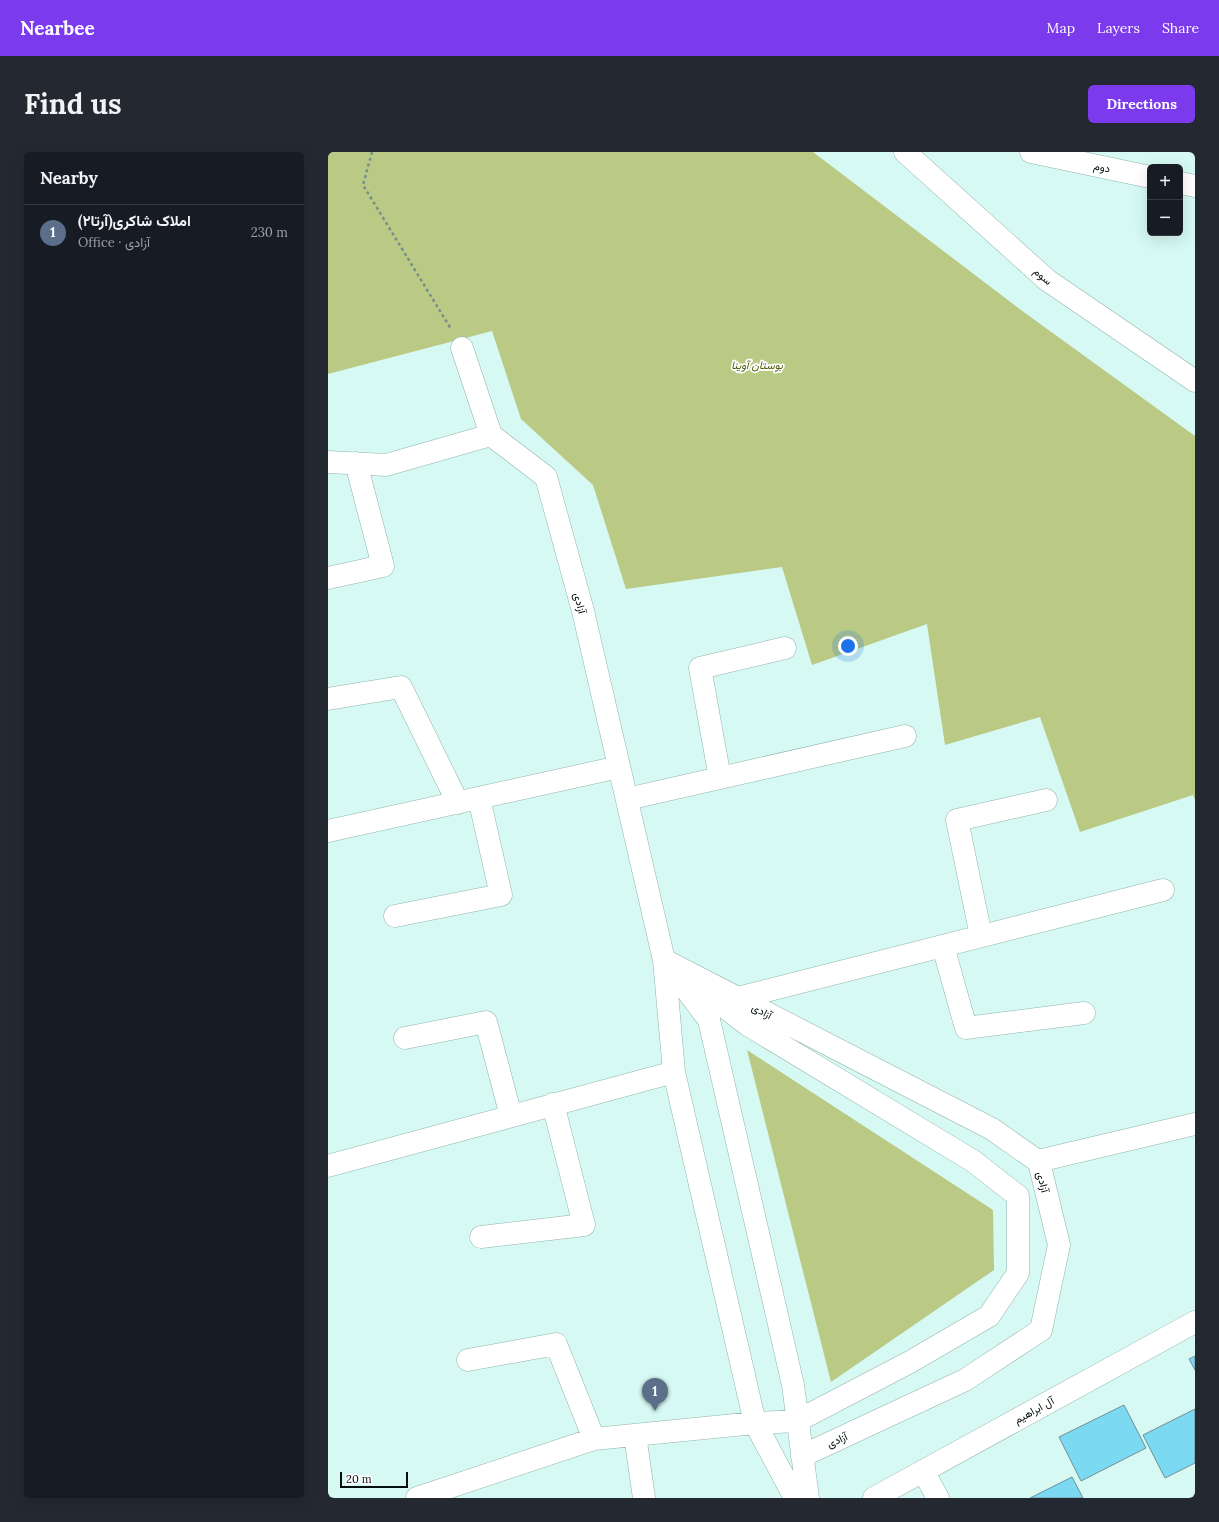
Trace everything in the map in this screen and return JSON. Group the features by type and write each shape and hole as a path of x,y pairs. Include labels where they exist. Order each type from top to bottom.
{"street":[{"name":"سوم","path":"905,152 1047,280 1195,381"},
{"name":"دوم","path":"1031,152 1147,176"},
{"path":"1183,184 1195,186"},
{"path":"328,462 386,465 491,435 462,348"},
{"name":"آزادی","path":"491,435 546,477 583,611 664,960 674,1072 755,1423 794,1498"},
{"path":"328,578 384,566 356,464"},
{"path":"720,778 700,668 785,648"},
{"path":"328,699 402,686 458,803"},
{"path":"627,799 905,736"},
{"path":"328,831 619,767"},
{"path":"395,916 501,896 479,798"},
{"path":"982,936 957,820 1046,800"},
{"path":"738,998 1163,890"},
{"path":"943,946 966,1028 1084,1012"},
{"path":"417,1498 594,1439 755,1423 797,1421 910,1362 989,1316 1018,1273 1018,1196 973,1162 748,1025 664,960"},
{"name":"آزادی","path":"664,960 992,1129 1038,1162 1059,1245 1041,1330 965,1380 802,1456"},
{"name":"آزادی","path":"664,960 709,1020 793,1385 808,1498"},
{"path":"405,1038 486,1022 511,1116"},
{"path":"328,1166 674,1072"},
{"path":"482,1237 584,1224 552,1104"},
{"path":"1038,1162 1195,1124"},
{"name":"آل ابراهیم","path":"874,1498 1195,1322"},
{"path":"468,1360 556,1344 594,1439"},
{"path":"635,1435 644,1498"},
{"path":"923,1471 938,1498"}],"path":[{"path":"372,152 363,185 462,348"}],"green space":[{"name":"بوستان آوینا","path":"328,152 813,152 1025,313 1195,436 1195,800 1193,795 1080,832 1040,717 945,745 927,624 812,665 782,567 626,589 593,485 521,419 492,331 328,374"},
{"path":"747,1050 993,1210 994,1270 831,1382"}],"building":[{"path":"1195,1356 1195,1370 1189,1359"},
{"path":"1124,1405 1146,1448 1081,1481 1059,1437"},
{"path":"1195,1409 1195,1463 1165,1478 1143,1435"},
{"path":"1072,1477 1083,1498 1030,1498"}],"place":[{"name":"املاک شاکری(آرتا۲)","path":"655,1411"}]}
